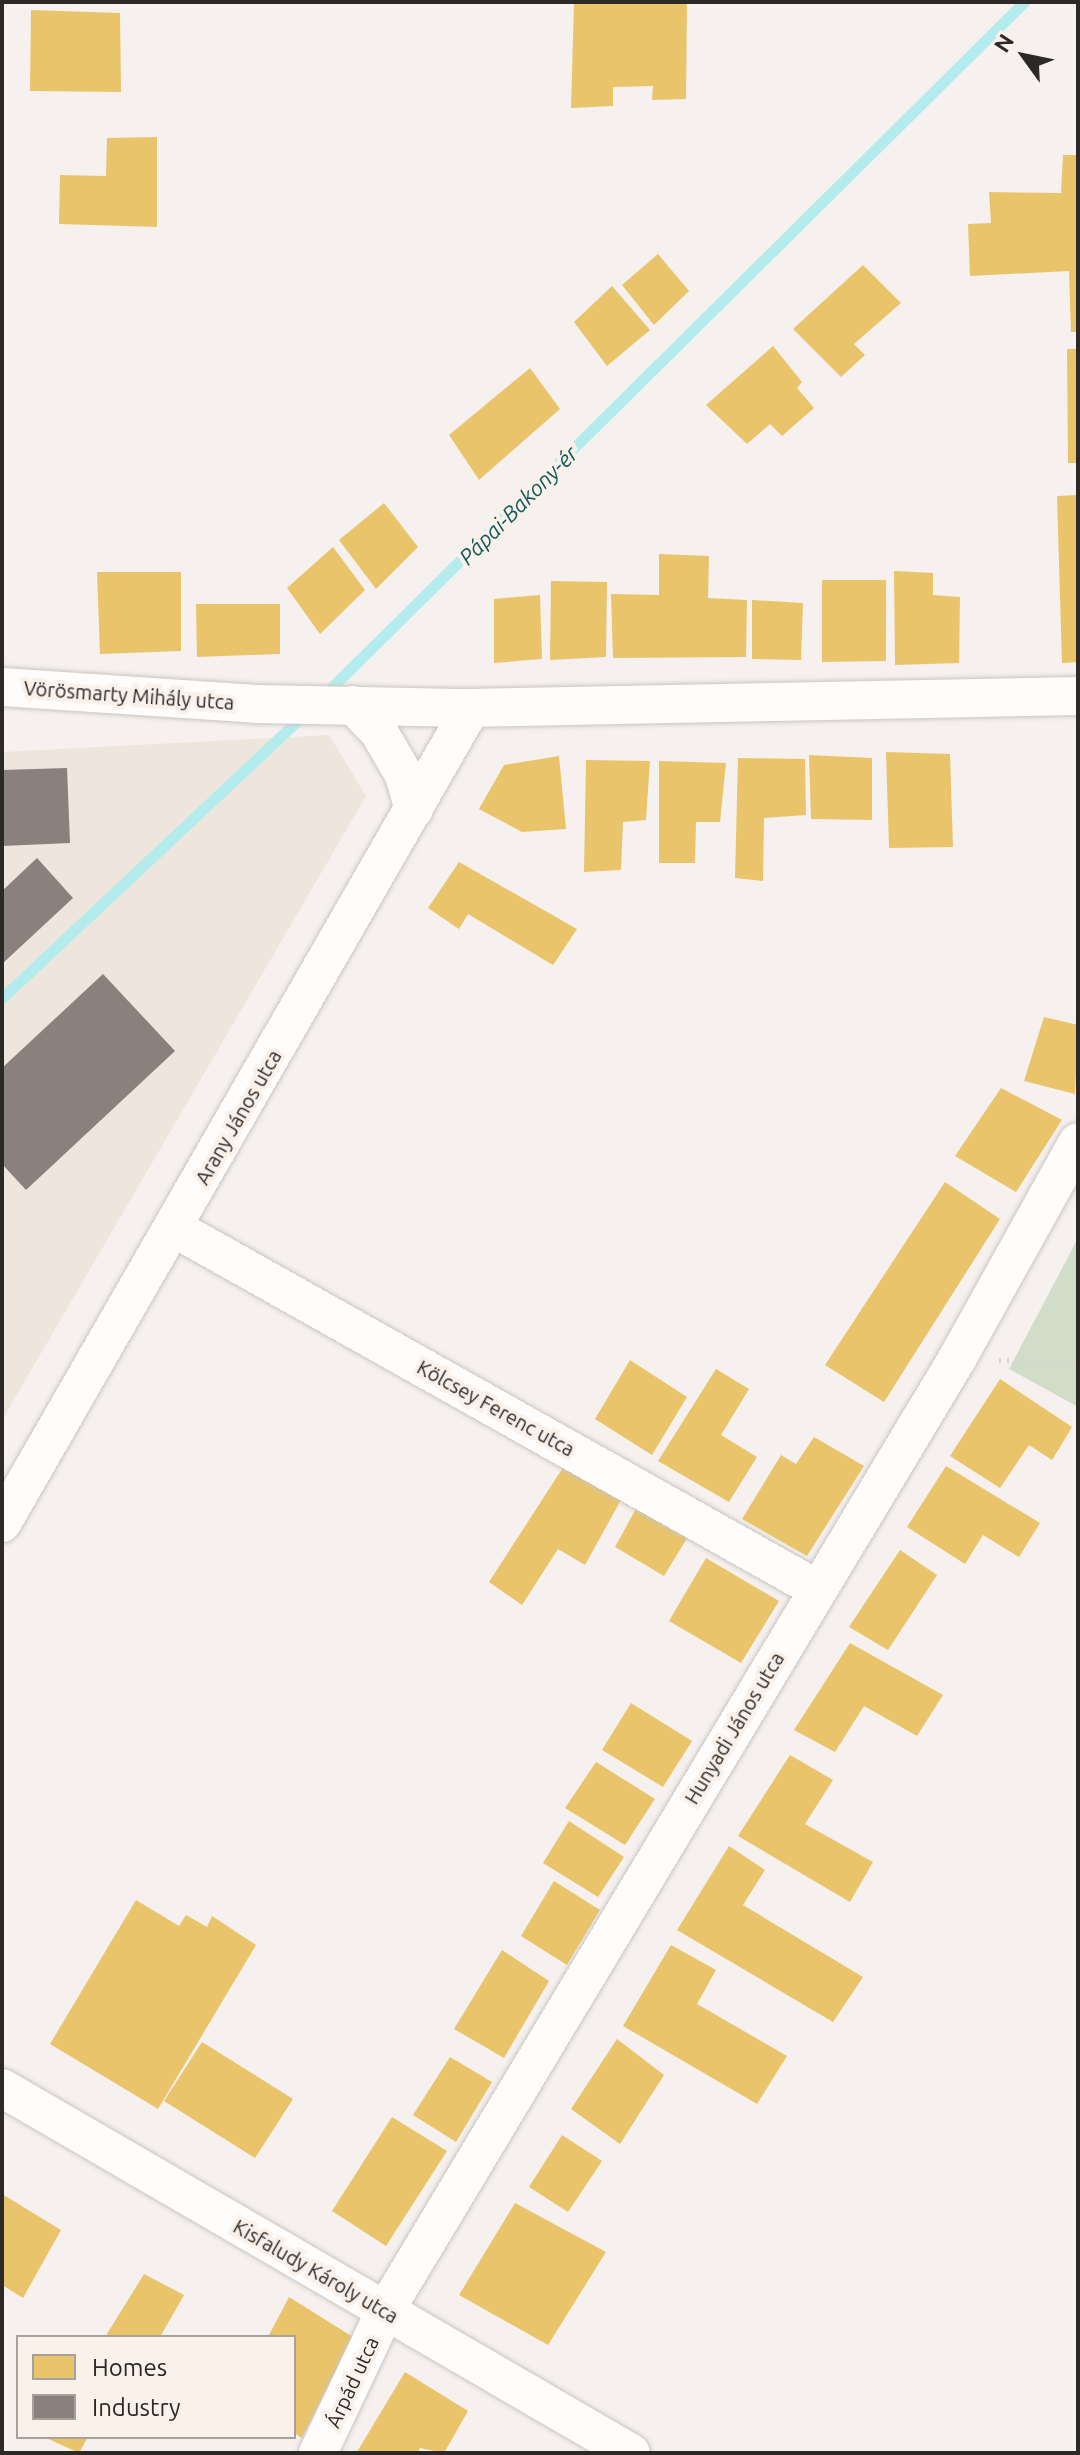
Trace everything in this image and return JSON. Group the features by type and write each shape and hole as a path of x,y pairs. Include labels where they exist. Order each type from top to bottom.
{"street":[{"name":"Vörösmarty Mihály utca","path":"2,687 256,704 471,708 1078,696"},
{"path":"353,705 379,732 404,775 414,810"},
{"name":"Arany János utca","path":"2,1523 471,708"},
{"name":"Hunyadi János utca","path":"385,2311 957,1359 1078,1142"},
{"name":"Kölcsey Ferenc utca","path":"174,1228 817,1589"},
{"name":"Kisfaludy Károly utca","path":"2,2088 631,2453"},
{"name":"Árpád utca","path":"318,2453 385,2311"}],"path":[{"path":"957,1359 1078,1363"}],"shaded area":[{"path":"329,735 366,796 2,1420 2,752"}],"green space":[{"path":"1078,1238 1078,1407 1009,1369"}],"building: Homes":[{"path":"687,2 686,99 652,100 653,86 613,87 613,106 571,108 574,3"},
{"path":"31,10 120,13 121,92 30,91"},
{"path":"157,137 157,227 59,224 60,175 106,176 107,138"},
{"path":"1063,155 1078,155 1078,332 1071,332 1069,271 970,276 968,224 991,223 989,192 1061,193"},
{"path":"658,254 689,291 654,325 622,285"},
{"path":"863,265 901,303 854,344 865,355 841,377 793,329"},
{"path":"612,286 650,330 607,366 574,322"},
{"path":"773,346 802,382 797,388 814,408 782,436 770,424 747,444 706,405"},
{"path":"1067,349 1078,349 1078,463 1068,463"},
{"path":"530,368 560,409 479,480 449,435"},
{"path":"1078,495 1078,662 1062,663 1057,496"},
{"path":"384,503 418,547 376,589 339,540"},
{"path":"333,547 365,590 320,634 287,588"},
{"path":"659,554 709,556 708,598 747,600 746,657 613,658 611,594 659,595"},
{"path":"894,571 933,573 933,595 960,597 959,663 895,665"},
{"path":"97,572 181,572 181,651 100,654"},
{"path":"822,580 886,580 886,661 822,662"},
{"path":"551,581 607,582 606,657 550,660"},
{"path":"540,595 542,659 494,663 494,599"},
{"path":"752,600 803,603 801,660 752,659"},
{"path":"196,604 280,604 280,654 197,657"},
{"path":"886,752 950,754 953,847 889,848"},
{"path":"809,755 872,758 872,820 811,819"},
{"path":"559,756 566,829 522,832 479,809 504,765"},
{"path":"738,758 805,759 806,815 764,818 763,881 735,878"},
{"path":"586,760 650,761 646,820 623,822 621,870 584,872"},
{"path":"659,761 726,763 720,822 696,822 695,863 659,863"},
{"path":"459,862 577,929 553,965 468,914 459,929 428,908"},
{"path":"1044,1017 1078,1025 1075,1094 1024,1081"},
{"path":"1001,1088 1062,1120 1016,1192 955,1156"},
{"path":"945,1182 1000,1219 884,1402 825,1365"},
{"path":"630,1360 687,1397 652,1455 595,1419"},
{"path":"716,1369 749,1389 721,1435 757,1457 729,1502 658,1461"},
{"path":"1000,1379 1072,1427 1052,1460 1029,1445 1000,1488 950,1456"},
{"path":"814,1437 864,1466 807,1556 742,1519 781,1455 796,1464"},
{"path":"564,1466 621,1500 585,1565 558,1549 522,1605 489,1582"},
{"path":"946,1466 1040,1523 1019,1557 983,1535 965,1564 907,1527"},
{"path":"638,1505 689,1535 664,1576 615,1547"},
{"path":"900,1550 937,1575 888,1650 849,1627"},
{"path":"706,1558 779,1601 741,1663 669,1621"},
{"path":"850,1643 943,1695 917,1736 864,1706 835,1752 794,1730"},
{"path":"631,1703 692,1741 663,1787 602,1750"},
{"path":"790,1755 833,1780 805,1824 873,1862 850,1902 738,1836"},
{"path":"596,1762 655,1799 625,1845 565,1808"},
{"path":"569,1821 624,1857 598,1897 543,1863"},
{"path":"729,1846 765,1870 743,1905 863,1977 833,2022 677,1930"},
{"path":"554,1881 600,1910 567,1965 521,1936"},
{"path":"136,1900 179,1926 186,1915 207,1927 212,1916 256,1945 158,2109 50,2044"},
{"path":"671,1945 716,1970 697,2004 787,2056 757,2104 623,2026"},
{"path":"502,1950 549,1981 504,2058 454,2029"},
{"path":"617,2039 664,2075 620,2144 571,2109"},
{"path":"202,2042 293,2099 255,2158 164,2101"},
{"path":"450,2057 492,2082 456,2142 413,2115"},
{"path":"392,2117 447,2151 386,2246 332,2211"},
{"path":"562,2135 602,2161 568,2212 529,2187"},
{"path":"2,2194 61,2230 23,2298 2,2285"},
{"path":"515,2203 606,2252 548,2345 459,2295"},
{"path":"144,2274 184,2295 161,2335 106,2335"},
{"path":"289,2297 353,2337 302,2438 296,2434 296,2335 269,2335"},
{"path":"405,2372 468,2411 444,2453 420,2448 417,2453 357,2452"},
{"path":"48,2439 87,2439 79,2453"}],"building: Industry":[{"path":"67,768 70,843 2,846 2,770"},
{"path":"37,858 73,898 2,964 2,891"},
{"path":"103,974 175,1051 26,1190 2,1164 2,1068"}],"waterway":[{"name":"Pápai-Bakony-ér","path":"322,697 1024,2"},
{"name":"Pápai-Bakony-ér","path":"2,998 304,714"}]}
